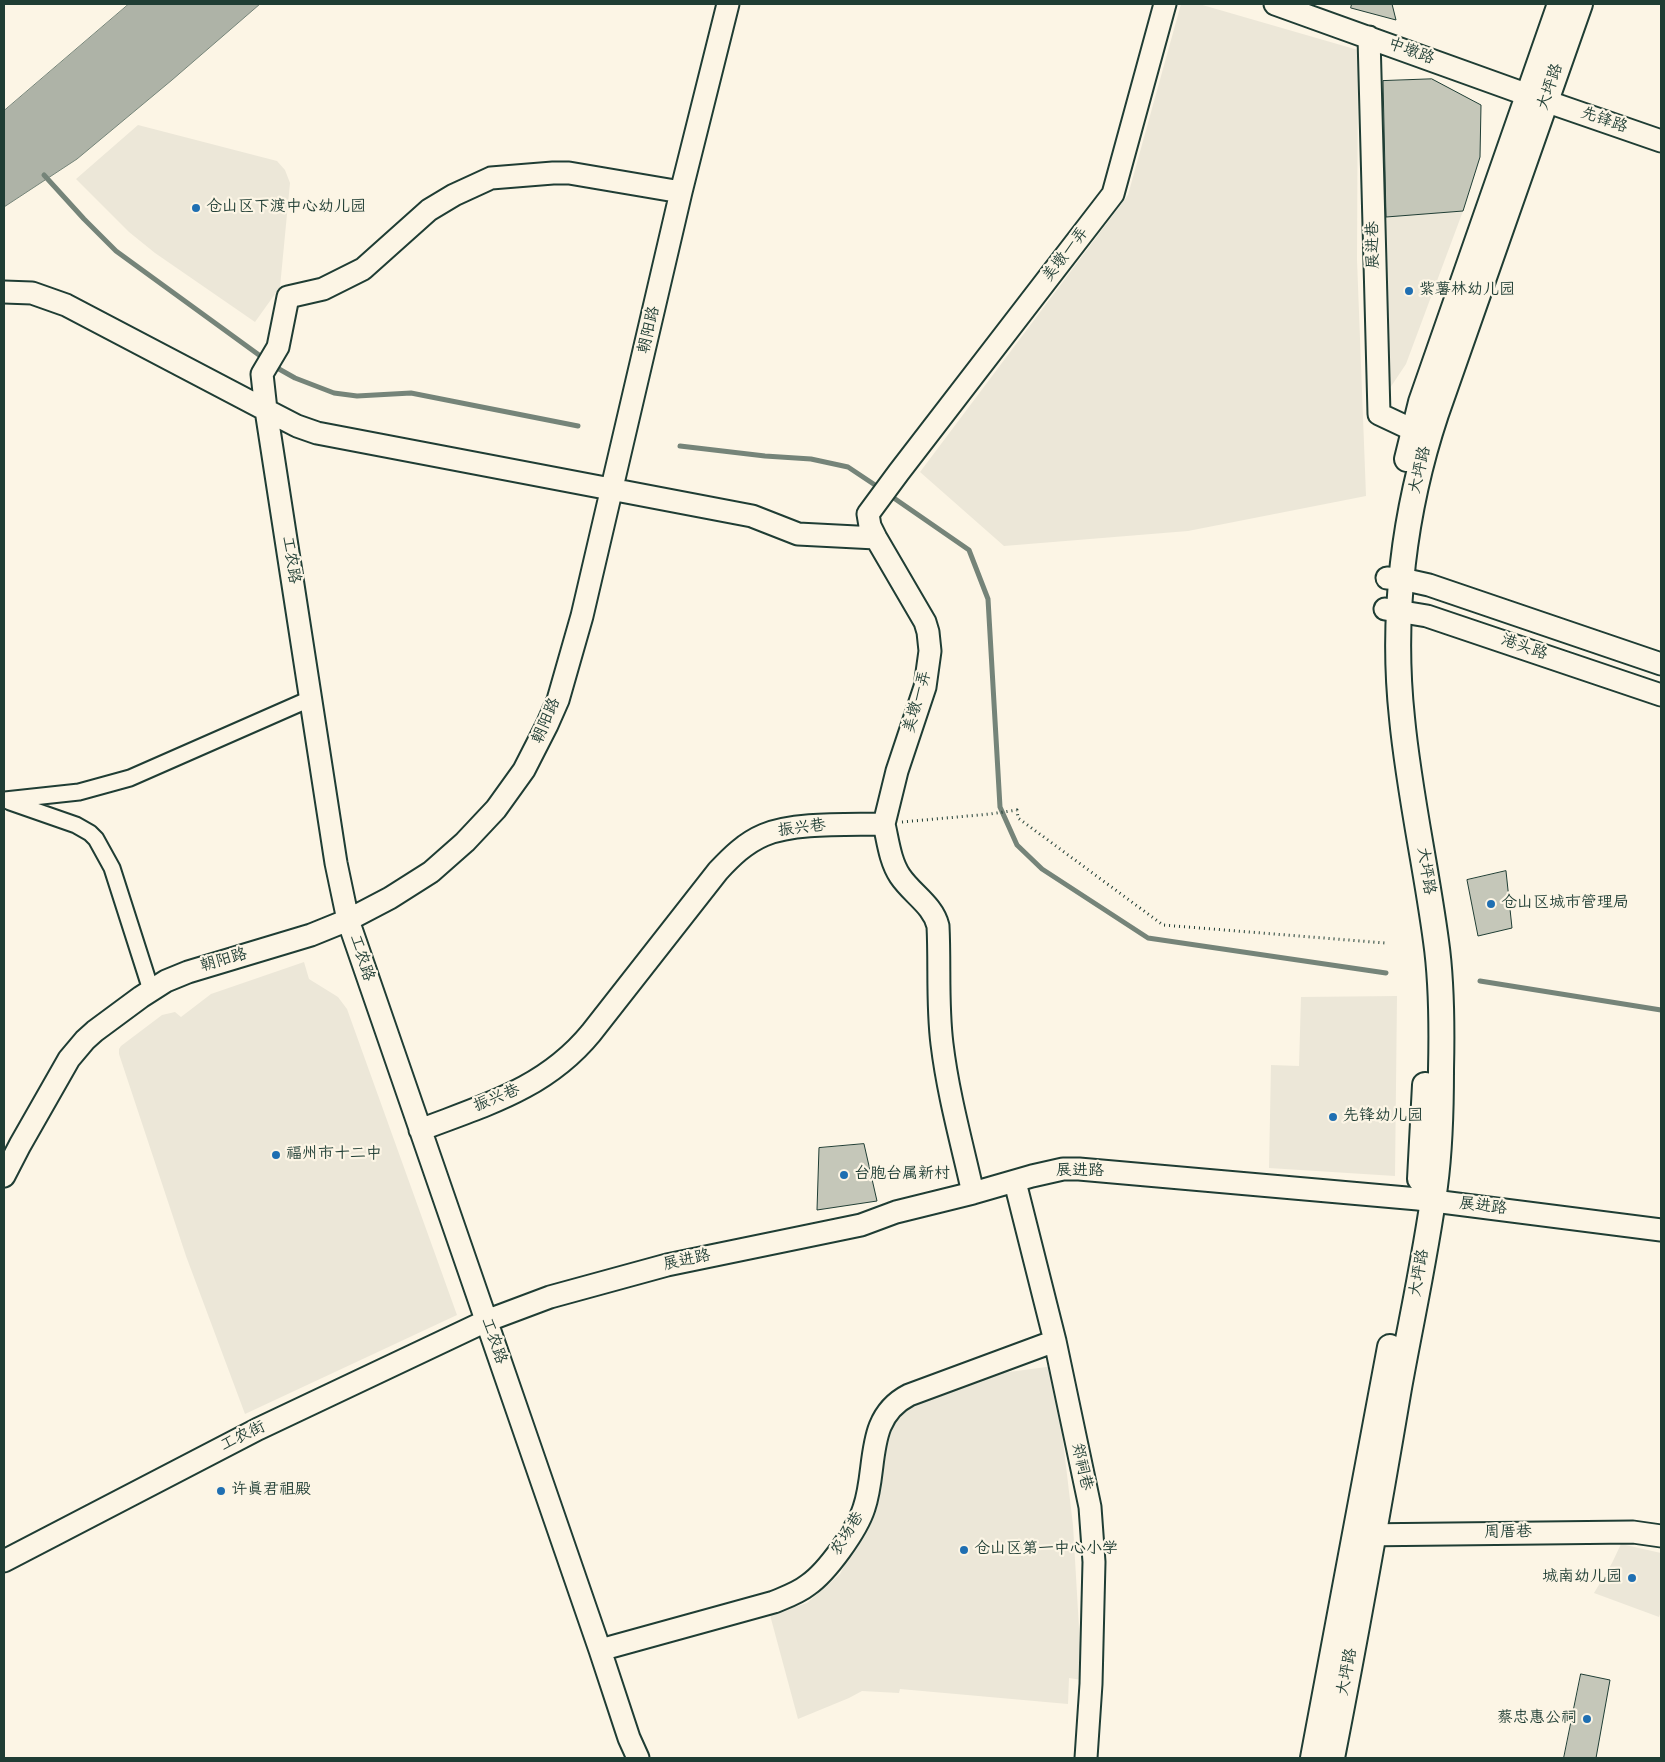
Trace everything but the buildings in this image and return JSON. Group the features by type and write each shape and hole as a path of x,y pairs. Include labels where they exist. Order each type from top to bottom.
{"main road":[{"path":"1394,579 1392,526 1421,402 1537,98 1560,4"},
{"name":"大坪路","path":"1332,1758 1364,1535 1425,1200 1425,1073 1433,995 1429,945 1402,717 1399,666 1392,609 1394,579 1429,435 1537,98 1580,4"},
{"path":"1313,1758 1364,1535"}],"street":[{"name":"朝阳路","path":"4,1176 69,1059 77,1048 95,1031 166,981 188,972 311,935 348,920 390,898 431,872 481,826 524,770 548,725 566,674 582,616 681,192 728,4"},
{"name":"美墩一弄","path":"884,824 897,772 925,686 928,674 930,641 925,622 876,538 868,520 868,514 1113,194 1165,4"},
{"name":"中墩路","path":"1275,4 1537,98"},
{"name":"展进巷","path":"1369,37 1379,414 1413,430"},
{"name":"先锋路","path":"1537,98 1661,141"},
{"name":"工农路","path":"638,1758 629,1738 348,920 336,863 262,374 278,347 288,297 323,289 363,269 429,210 484,180 497,177 562,172 681,192"},
{"path":"4,292 20,291 32,293 66,305 266,410 317,433 752,516 798,534 876,538"},
{"name":"港头路","path":"1394,579 1435,588 1661,664"},
{"name":"港头路","path":"1392,609 1414,612 1444,621 1661,695"},
{"path":"4,800 79,792 130,778 312,698"},
{"path":"4,800 76,825 96,839 112,868 151,990"},
{"path":"884,824 891,857 900,876 936,916 938,926 939,1012 946,1077 974,1193"},
{"name":"振兴巷","path":"420,1130 521,1090 553,1070 574,1053 718,871 742,848 762,836 785,829 884,824"},
{"name":"展进路","path":"486,1321 550,1297 667,1265 860,1225 896,1212 1015,1182 1045,1172 1078,1169 1425,1200 1661,1230"},
{"name":"郑祠巷","path":"1015,1182 1055,1341 1090,1507 1094,1562 1091,1684 1086,1758"},
{"name":"工农街","path":"4,1560 258,1429 486,1321"},
{"name":"农场巷","path":"600,1650 774,1602 810,1584 829,1564 861,1516 866,1501 877,1432 886,1413 893,1406 909,1395 1055,1341"},
{"name":"周厝巷","path":"1364,1535 1633,1532 1661,1536"}],"path":[{"path":"884,824 1017,810 1018,818 1162,925 1385,943"}],"shaded area":[{"path":"129,4 260,4 77,159 4,207 4,111"},
{"path":"1181,4 1199,4 1358,50 1357,260 1366,496 1188,531 1004,546 920,472 1128,195"},
{"name":"仓山区下渡中心幼儿园","path":"138,125 277,161 285,170 290,183 280,287 255,322 155,253 129,232 76,179"},
{"name":"紫薯林幼儿园","path":"1463,211 1406,364 1388,391 1382,217"},
{"name":"福州市十二中","path":"304,962 309,979 338,997 347,1009 457,1315 245,1414 186,1256 119,1054 119,1049 162,1015 175,1012 181,1017 211,994"},
{"name":"先锋幼儿园","path":"1397,996 1395,1176 1269,1168 1271,1065 1299,1066 1301,997"},
{"name":"仓山区第一中心小学","path":"1054,1366 1073,1525 1082,1680 1069,1678 1068,1704 900,1689 899,1693 862,1691 798,1719 770,1615 807,1603 840,1574 878,1500 883,1452 894,1416 922,1397 994,1374"},
{"name":"城南幼儿园","path":"1621,1544 1661,1553 1661,1611 1659,1617 1594,1593"}],"waterway":[{"path":"44,175 116,251 259,355"},
{"path":"279,369 295,378 334,393 357,396 411,393 578,426"},
{"path":"680,446 765,456 811,459 848,467 881,489"},
{"path":"888,494 969,550 988,599 1000,807 1017,845 1042,869 1148,938 1386,973"},
{"path":"1480,981 1661,1010"}],"place":[{"name":"仓山区下渡中心幼儿园","path":"196,208"},
{"name":"紫薯林幼儿园","path":"1409,291"},
{"name":"仓山区城市管理局","path":"1491,904"},
{"name":"先锋幼儿园","path":"1333,1117"},
{"name":"福州市十二中","path":"276,1155"},
{"name":"台胞台属新村","path":"844,1175"},
{"name":"许真君祖殿","path":"221,1491"},
{"name":"仓山区第一中心小学","path":"964,1550"},
{"name":"城南幼儿园","path":"1632,1578"},
{"name":"蔡忠惠公祠","path":"1587,1719"}]}
